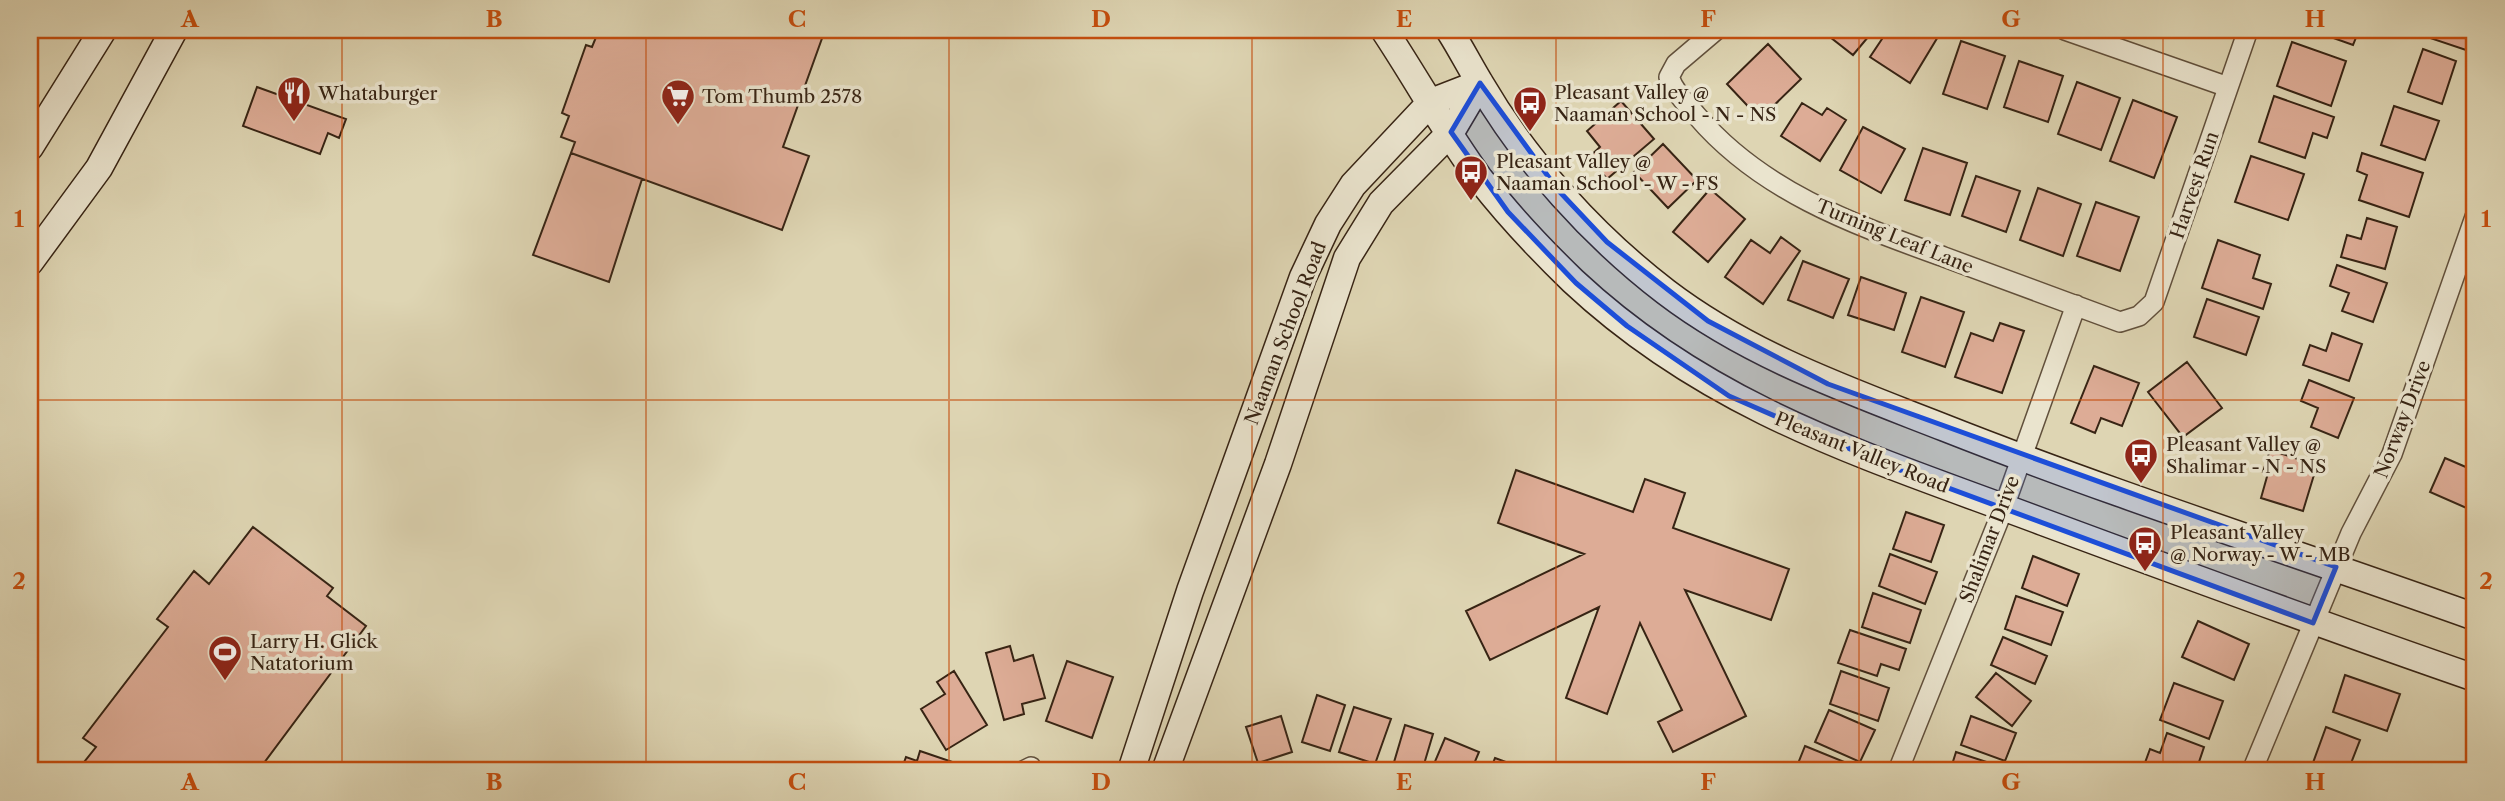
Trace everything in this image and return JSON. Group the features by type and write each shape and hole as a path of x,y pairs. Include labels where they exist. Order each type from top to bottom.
{"main road":[{"path":"30,147 103,30"},
{"path":"30,262 99,167 174,30"},
{"name":"Pleasant Valley Road","path":"1384,30 1480,178 1541,250 1627,327 1729,396 1795,428 2313,623 2475,678"},
{"path":"1449,30 1480,83 1558,190 1607,242 1665,291 1708,321 1828,384 2020,458 2475,617"},
{"name":"Naaman School Road","path":"1131,771 1190,591 1303,277 1328,224 1353,185 1431,102 1480,83"},
{"name":"Naaman School Road","path":"1165,771 1278,464 1347,258 1381,203 1451,132 1480,83"}],"street":[{"name":"Turning Leaf Lane","path":"1716,30 1676,64 1669,77 1682,98 1735,155 1796,196 1871,231 2120,322"},
{"path":"2065,30 2228,87"},
{"name":"Harvest Run","path":"2120,322 2139,316 2154,302 2248,30"},
{"name":"Norway Drive","path":"2252,771 2336,567 2392,454 2469,256 2475,217"},
{"name":"Shalimar Drive","path":"1898,771 2004,507 2076,305"}],"highlighted area":[{"path":"1480,83 1558,190 1607,242 1708,321 1828,384 2336,567 2313,623 1889,466 1729,396 1627,326 1576,283 1508,212 1451,132"}],"building":[{"name":"Tom Thumb 2578","path":"599,30 624,35 626,30 825,30 783,147 809,156 782,230 571,153 575,142 561,137 569,116 562,113 586,45 592,47"},
{"path":"1821,30 1874,30 1853,55"},
{"path":"1888,30 1931,30 1939,35 1910,83 1870,57"},
{"path":"2311,30 2359,30 2353,45"},
{"path":"2430,30 2473,30 2466,50 2427,37"},
{"path":"1961,41 2005,56 1987,109 1943,94"},
{"path":"2292,42 2346,61 2331,106 2277,86"},
{"path":"1768,44 1801,79 1760,119 1727,84"},
{"path":"2423,49 2456,61 2442,104 2408,92"},
{"path":"2019,61 2063,76 2048,122 2004,107"},
{"path":"2077,82 2120,98 2101,150 2058,134"},
{"name":"Whataburger","path":"257,87 346,119 339,138 328,133 320,154 243,126"},
{"path":"2274,96 2334,117 2327,138 2313,133 2305,158 2259,142"},
{"path":"2133,100 2177,117 2154,178 2110,161"},
{"path":"1621,101 1654,139 1607,179 1589,157 1600,147 1587,131"},
{"path":"1802,103 1822,115 1827,108 1846,120 1820,161 1781,136"},
{"path":"2394,106 2439,121 2425,160 2381,145"},
{"path":"1863,127 1905,149 1881,193 1840,170"},
{"path":"1663,144 1697,180 1668,208 1634,172"},
{"path":"1923,148 1967,163 1950,215 1905,200"},
{"path":"571,153 642,179 609,282 533,255"},
{"path":"2362,153 2423,173 2409,217 2359,200 2367,175 2357,171"},
{"path":"2251,156 2304,174 2288,220 2235,202"},
{"path":"1976,176 2020,191 2006,232 1962,216"},
{"path":"2038,188 2081,204 2063,256 2020,240"},
{"path":"1710,189 1745,219 1708,262 1673,232"},
{"path":"2096,202 2139,217 2120,271 2077,256"},
{"path":"2367,218 2397,227 2385,269 2341,257 2347,235 2361,239"},
{"path":"1781,237 1800,251 1763,304 1725,277 1751,240 1770,253"},
{"path":"2218,240 2260,255 2253,278 2271,284 2263,309 2202,288"},
{"path":"1803,261 1849,279 1833,318 1788,300"},
{"path":"2337,265 2387,283 2373,322 2342,311 2349,293 2330,286"},
{"path":"1861,277 1906,293 1894,330 1848,315"},
{"path":"1921,297 1964,312 1945,367 1902,352"},
{"path":"2207,299 2259,317 2246,355 2194,337"},
{"path":"2000,323 2024,331 2002,393 1955,377 1971,333 1993,341"},
{"path":"2332,333 2362,344 2349,381 2303,365 2310,345 2326,351"},
{"path":"2187,362 2222,408 2183,437 2148,392"},
{"path":"2094,366 2139,383 2122,426 2101,418 2095,433 2071,423"},
{"path":"2309,380 2354,398 2338,438 2311,427 2318,408 2301,401"},
{"path":"2270,450 2317,465 2303,511 2261,498 2268,473 2263,472"},
{"path":"2445,458 2475,471 2475,501 2471,510 2430,492"},
{"path":"1516,470 1633,512 1645,479 1685,493 1673,528 1789,569 1771,620 1685,590 1746,716 1673,752 1658,722 1682,710 1640,623 1607,714 1566,698 1599,607 1490,660 1466,611 1584,554 1498,523"},
{"path":"1906,512 1944,525 1931,562 1893,549"},
{"name":"Larry H. Glick Natatorium","path":"253,527 333,588 327,596 366,626 258,771 77,771 96,747 83,738 168,627 157,619 194,571 209,584"},
{"path":"1890,554 1937,572 1925,604 1879,586"},
{"path":"2033,556 2079,574 2067,606 2022,588"},
{"path":"1873,593 1921,610 1910,643 1862,627"},
{"path":"2016,596 2063,612 2051,645 2005,629"},
{"path":"2198,621 2249,644 2234,680 2182,657"},
{"path":"1850,630 1906,649 1899,670 1881,664 1877,676 1838,663"},
{"path":"2003,637 2047,656 2035,684 1991,665"},
{"path":"1010,646 1014,661 1033,655 1045,698 1022,704 1024,714 1004,720 986,653"},
{"path":"1067,661 1113,677 1092,738 1046,721"},
{"path":"954,671 987,725 946,750 921,709 945,694 937,682"},
{"path":"1841,671 1889,688 1878,721 1830,704"},
{"path":"1996,673 2031,701 2012,726 1976,697"},
{"path":"2345,675 2400,694 2387,731 2333,712"},
{"path":"2174,683 2223,701 2209,739 2160,720"},
{"path":"1317,695 1345,705 1330,751 1302,742"},
{"path":"1354,707 1391,719 1375,764 1339,752"},
{"path":"1829,710 1875,730 1860,762 1815,742"},
{"path":"1281,716 1292,752 1258,763 1246,727"},
{"path":"1971,716 2016,733 2005,761 1961,745"},
{"path":"1405,725 1433,734 1422,771 1392,769"},
{"path":"2326,727 2360,740 2348,771 2310,771"},
{"path":"2167,733 2204,747 2196,771 2142,771 2150,749 2160,753"},
{"path":"1445,738 1479,752 1471,771 1431,771"},
{"path":"1805,746 1859,768 1858,771 1795,771"},
{"path":"920,751 958,764 956,771 901,771 906,757 917,761"},
{"path":"1956,752 2005,768 2004,771 1950,771"},
{"path":"1495,758 1522,768 1520,771 1490,771"}],"place":[{"name":"Whataburger","path":"294,123"},
{"name":"Tom Thumb 2578","path":"678,126"},
{"name":"Pleasant Valley @ Naaman School - N - NS","path":"1530,133"},
{"name":"Pleasant Valley @ Naaman School - W - FS","path":"1471,202"},
{"name":"Pleasant Valley @ Shalimar - N - NS","path":"2141,485"},
{"name":"Pleasant Valley @ Norway - W - MB","path":"2145,573"},
{"name":"Larry H. Glick Natatorium","path":"225,682"}]}
